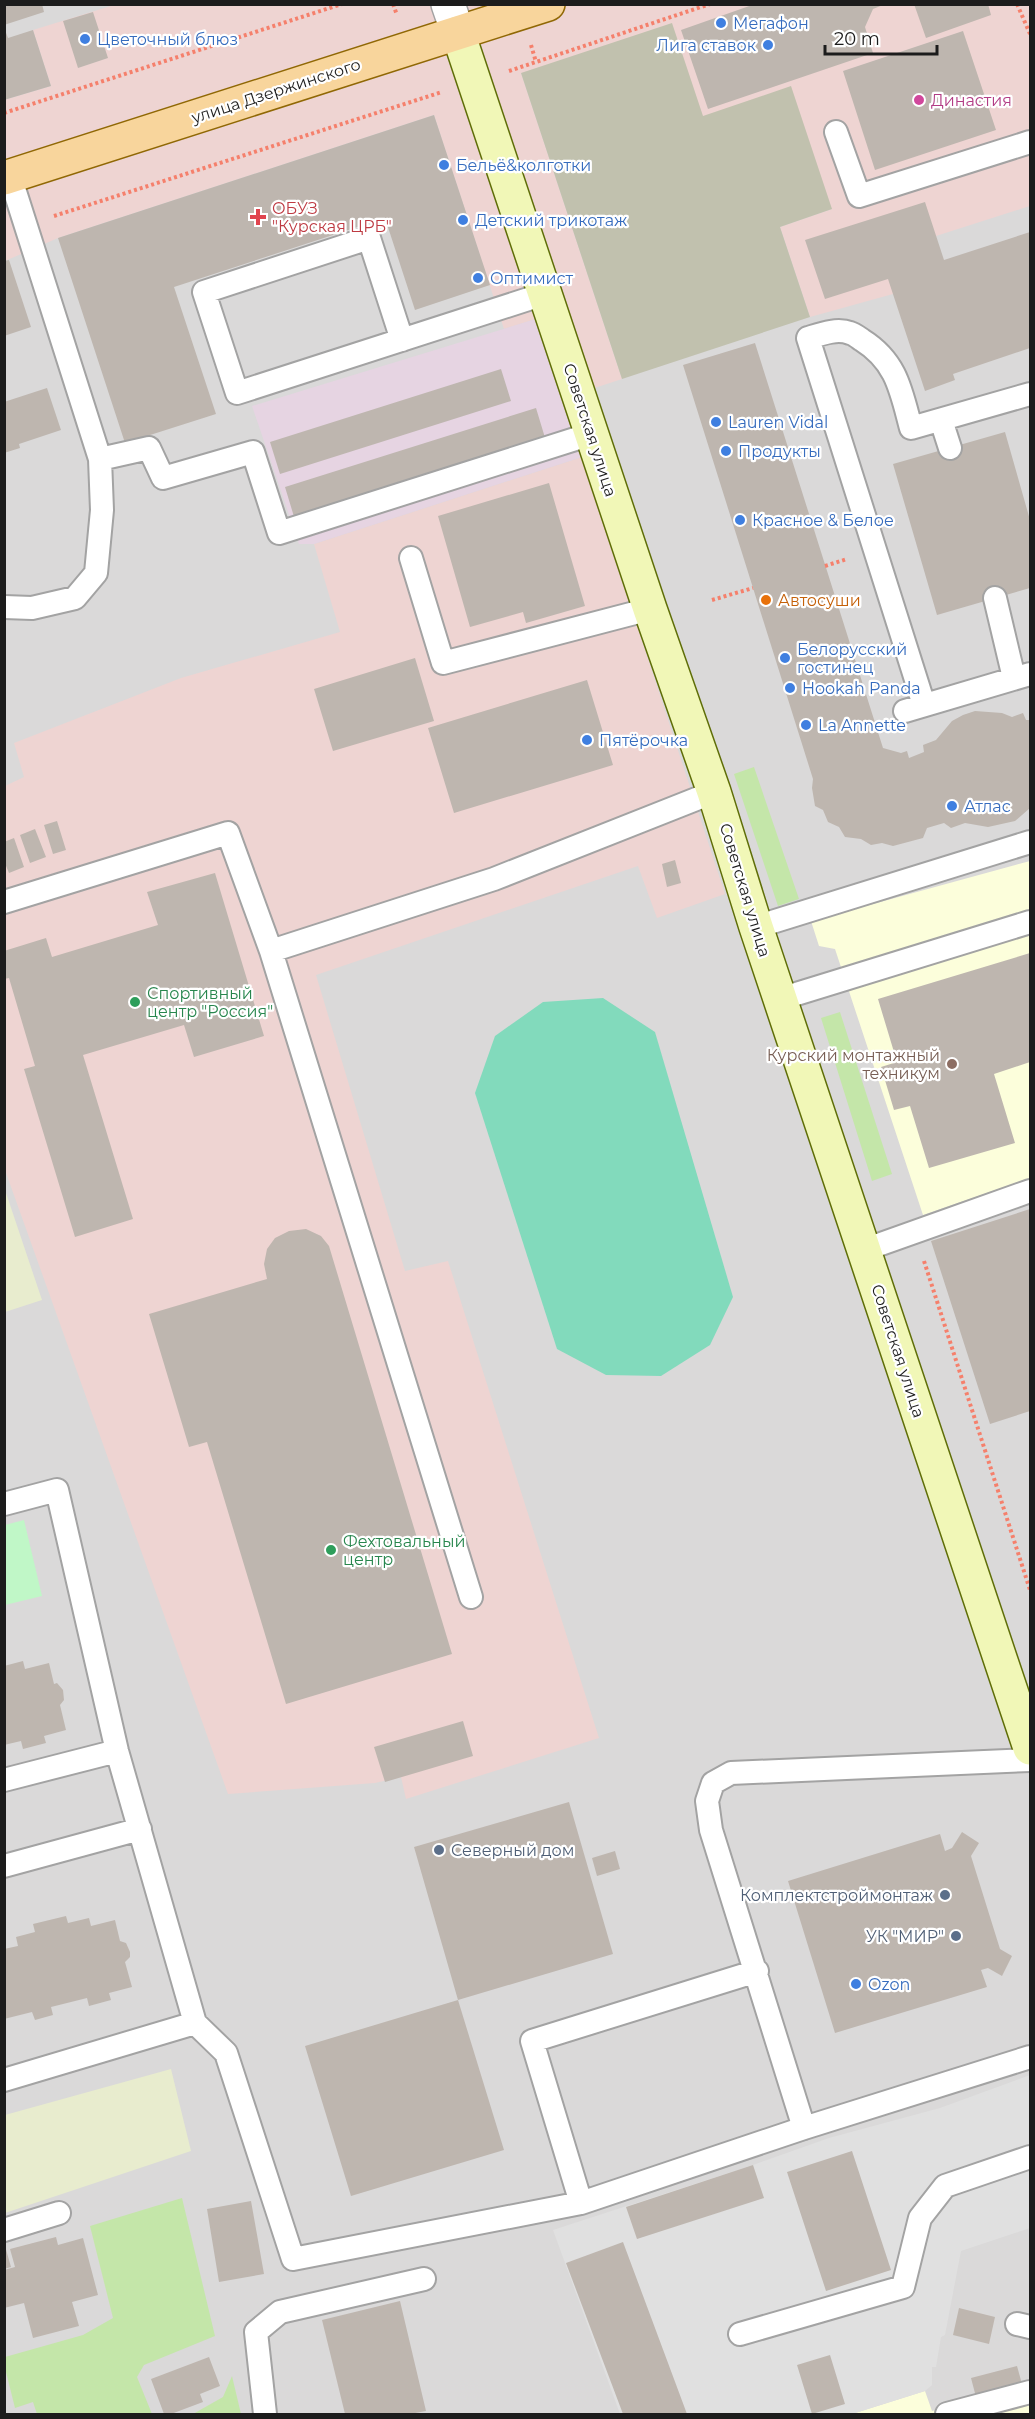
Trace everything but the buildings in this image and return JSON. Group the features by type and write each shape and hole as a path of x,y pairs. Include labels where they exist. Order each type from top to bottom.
{"main road":[{"name":"улица Дзержинского","path":"8,177 453,19 548,4"}],"street":[{"name":"Советская улица","path":"453,19 650,609 714,792 756,927 1030,1748"}],"lane":[{"path":"836,132 859,196 1030,142"},
{"path":"4,607 32,608 75,598 96,573 102,510 100,459 8,177"},
{"path":"402,339 369,238 204,292 237,393 544,294"},
{"path":"994,598 1022,676 915,708 808,338 829,332 850,332 872,346 890,364 899,384 911,428 1030,394"},
{"path":"941,420 950,448"},
{"path":"100,459 149,448 163,478 253,452 279,533 591,434"},
{"path":"411,558 443,663 650,609"},
{"path":"271,951 494,879 714,792"},
{"path":"4,902 228,833 271,951 471,1597"},
{"path":"756,927 1030,842"},
{"path":"780,999 1030,922"},
{"path":"864,1250 1030,1191"},
{"path":"4,1504 57,1490 117,1752 195,2023 226,2053 293,2259 581,2203 804,2128 1030,2057"},
{"path":"4,1780 117,1752"},
{"path":"804,2128 757,1971 711,1830 707,1801 713,1783 731,1773 1030,1760"},
{"path":"4,1866 140,1829"},
{"path":"581,2203 532,2041 757,1971"},
{"path":"4,2080 195,2023"},
{"path":"740,2334 903,2287 920,2218 945,2186 1030,2157"},
{"path":"4,2230 59,2213"},
{"path":"265,2415 256,2332 280,2312 424,2278"},
{"path":"947,2415 1030,2392"}],"path":[{"path":"4,113 342,4"},
{"path":"24,225 475,82 710,4"},
{"path":"1017,4 1030,34"},
{"path":"712,600 753,588"},
{"path":"915,1232 1030,1590"}],"shaded area":[{"path":"5,5 1030,5 1030,2414 5,2414"},
{"path":"114,5 1030,5 1030,206 936,236 893,294 810,317 780,227 832,209 703,116 521,73 622,379 564,398 539,318 504,329 434,115 58,238 5,261 4,100 51,86 33,30"},
{"path":"672,23 703,116 791,86 832,209 780,227 810,317 622,379 521,73"},
{"path":"539,318 582,457 314,544 299,544 252,406"},
{"path":"582,457 725,894 657,918 638,866 316,975 405,1271 448,1261 599,1738 406,1799 401,1777 375,1783 228,1794 5,1170 5,786 24,777 14,743 181,678 340,632 314,544"},
{"name":"Курский монтажный техникум","path":"1030,861 1030,1178 923,1215 835,949 819,946 811,921"},
{"path":"5,1190 42,1300 4,1312"},
{"path":"171,2069 191,2151 5,2213 5,2115"},
{"path":"1030,2075 1030,2228 961,2251 945,2335 941,2337 936,2367 932,2367 932,2385 925,2391 852,2414 620,2414 553,2230 829,2138 940,2108"},
{"path":"1030,2384 1030,2414 852,2414 925,2391 932,2411"}],"green space":[{"path":"754,767 799,899 778,906 734,774"},
{"path":"603,998 655,1032 733,1297 710,1345 661,1376 606,1375 557,1349 475,1093 495,1036 543,1002"},
{"path":"840,1012 892,1174 872,1181 821,1018"},
{"path":"24,1520 42,1596 5,1605 5,1525"},
{"path":"182,2198 215,2336 144,2365 137,2377 152,2414 37,2414 33,2402 15,2408 5,2368 5,2357 83,2335 113,2318 90,2226"},
{"path":"232,2376 241,2414 193,2414 223,2397"}],"place":[{"name":"Мегафон","path":"721,23"},
{"name":"Цветочный блюз","path":"85,39"},
{"name":"Лига ставок","path":"768,45"},
{"name":"Династия","path":"919,100"},
{"name":"Бельё&колготки","path":"444,165"},
{"name":"ОБУЗ \"Курская ЦРБ\"","path":"258,217"},
{"name":"Детский трикотаж","path":"463,220"},
{"name":"Оптимист","path":"478,278"},
{"name":"Lauren Vidal","path":"716,422"},
{"name":"Продукты","path":"726,451"},
{"name":"Красное & Белое","path":"740,520"},
{"name":"Автосуши","path":"766,600"},
{"name":"Белорусский гостинец","path":"785,658"},
{"name":"Hookah Panda","path":"790,688"},
{"name":"La Annette","path":"806,725"},
{"name":"Пятёрочка","path":"587,740"},
{"name":"Атлас","path":"952,806"},
{"name":"Спортивный центр \"Россия\"","path":"135,1002"},
{"name":"Курский монтажный техникум","path":"952,1064"},
{"name":"Фехтовальный центр","path":"331,1550"},
{"name":"Северный дом","path":"439,1850"},
{"name":"Комплектстроймонтаж","path":"945,1895"},
{"name":"УК \"МИР\"","path":"956,1936"},
{"name":"Ozon","path":"856,1984"}]}
